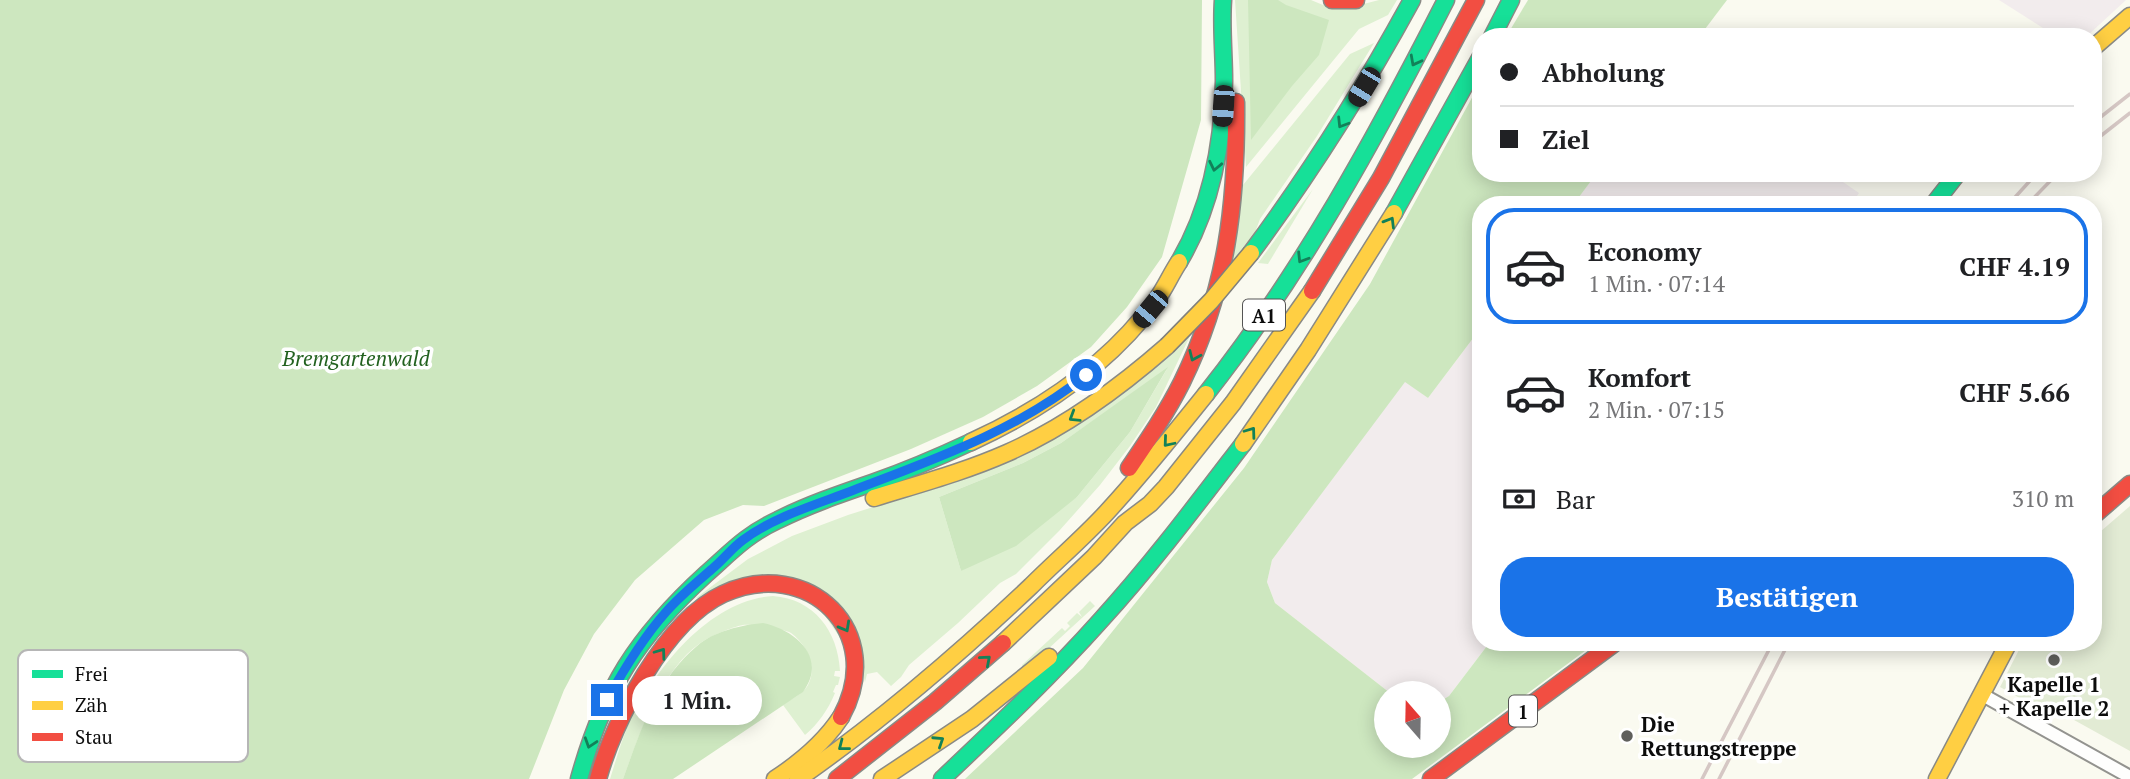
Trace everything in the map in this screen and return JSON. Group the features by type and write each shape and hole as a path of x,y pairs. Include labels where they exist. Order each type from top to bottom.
{"main road":[{"path":"579,779 593,733 623,670 642,641 665,612 743,540 775,522 937,458 1020,419 1075,384 1115,349 1150,309 1177,267 1196,226 1215,168 1222,120 1223,0"},
{"path":"1026,591 1058,548 1126,472 1147,442 1167,411 1203,337 1229,245 1236,187 1237,121 1229,0"},
{"path":"1332,0 1356,0"},
{"path":"712,569 778,532 811,518 976,466 1040,437 1100,401 1167,346 1211,301 1251,253 1334,135 1412,0"},
{"name":"A1","path":"797,779 838,751 923,683 1026,591 1099,521 1138,478 1203,399 1296,267 1348,184 1446,0"},
{"name":"A1","path":"837,779 907,726 989,658 1092,560 1126,521 1151,503 1190,457 1242,391 1319,282 1393,159 1476,0"},
{"path":"1497,28 1511,0"},
{"path":"2102,41 2130,16"},
{"path":"2112,33 2130,23"},
{"path":"942,779 1018,707 1092,630 1149,566 1210,487 1301,362 1360,272 1418,175 1472,73"},
{"path":"1940,196 1951,182"},
{"path":"2102,508 2130,484"},
{"path":"882,779 972,719 1042,663 1114,594 1210,487"},
{"path":"995,671 1140,528 1151,503"},
{"path":"598,779 610,741 623,713 647,672 676,633 706,605 724,594 758,583 777,583 809,591 835,611 852,640 856,680 835,726 797,765 775,779"},
{"name":"1","path":"1431,779 1604,651"},
{"path":"1937,779 2004,651"},
{"path":"948,712 976,687"},
{"path":"869,779 929,728"}],"street":[{"path":"1981,694 2130,777"}],"shaded area":[{"path":"1999,0 2126,0 2096,28 2043,28"},
{"path":"1590,182 1843,182 1859,193 1857,196 1580,196"},
{"path":"1472,340 1472,651 1483,651 1451,693 1451,681 1375,681 1275,603 1267,582 1272,560 1405,381 1428,398"}],"green space":[{"name":"Bremgartenwald","path":"0,0 1202,0 1201,120 1162,257 1127,307 1091,347 1037,386 983,417 911,449 764,506 743,505 704,520 635,580 594,634 564,690 529,779 0,779"},
{"path":"1235,0 1311,0 1323,5 1356,6 1379,0 1397,0 1388,15 1359,29 1246,167"},
{"path":"1248,0 1278,0 1329,20 1319,55 1251,140"},
{"path":"1528,0 1727,0 1706,28 1511,28"},
{"path":"1374,43 1317,136 1260,219 1253,238 1229,268 1243,185 1350,54"},
{"path":"1472,98 1472,182 1590,182 1580,196 1472,196 1472,340 1428,398 1405,382 1272,560 1267,582 1275,603 1375,681 1374,758 1440,758 1412,779 965,779 1083,668 1244,468 1370,284"},
{"path":"1313,189 1268,264 1258,263"},
{"path":"1190,336 1156,407 1100,485 1016,574 1000,583 909,665 891,686 877,672 867,674 865,682 862,670 802,582 696,598 748,559 792,536 946,484","holes":["1167,369 1130,432 1077,497 961,571 939,497 1023,463 1061,443"]},
{"path":"1168,367 1130,432 1077,497 1016,546 961,571 939,497 1023,463 1061,443"},
{"path":"2130,506 2130,751 2056,710 2041,710 2000,687 2018,651 2102,651 2102,530"},
{"path":"773,596 788,598 812,611 829,630 834,643 840,671 835,671 834,676 840,677 829,705 814,726 805,735 783,705 803,691 811,678 811,663 806,649 791,633 753,625 738,626 708,638 685,656 652,706 623,779 610,779 629,723 653,681 669,660 706,624 727,610 750,600"},
{"path":"1090,601 1095,606 1024,671 1022,665 1062,628 1065,631 1070,626 1067,623 1077,613 1082,617 1079,612"},
{"path":"763,623 787,632 805,647 812,668 810,680 803,692 673,779 623,779 651,707 683,659 712,636 737,627"},
{"path":"1483,651 1585,651 1451,750 1451,693"}],"railway":[{"path":"2102,116 2130,94"},
{"path":"2102,135 2130,113"},
{"path":"2016,196 2029,182"},
{"path":"2036,196 2049,182"},
{"path":"1702,779 1768,651"},
{"path":"1719,779 1784,651"}],"traffic: fast":[{"path":"1179,262 1199,220 1218,151 1224,81 1223,0"},
{"path":"1251,253 1336,129 1412,0"},
{"path":"1206,394 1274,301 1336,203 1446,0"},
{"path":"1497,28 1511,0"},
{"path":"1394,213 1472,72"},
{"path":"1940,196 1951,182"},
{"path":"579,779 600,718 626,666 682,597 732,551 757,532 789,515 910,469 971,442"},
{"path":"942,779 1043,681 1120,599 1243,444"}],"traffic: slow":[{"path":"2102,40 2130,16"},
{"path":"1243,444 1308,350 1394,213"},
{"path":"1167,346 1211,301 1251,253"},
{"path":"971,442 1024,415 1096,364 1118,344 1160,295 1179,262"},
{"path":"1003,643 1094,557 1125,523 1150,504 1166,487 1233,403 1312,291"},
{"path":"874,498 974,466 1029,443 1091,406 1167,346"},
{"path":"798,779 918,687 1031,586 1107,512 1206,394"},
{"path":"1937,779 2004,651"},
{"path":"882,779 972,719 1049,657"},
{"path":"775,779 811,751 841,717"}],"traffic: jam":[{"path":"1332,0 1356,0"},
{"path":"1312,291 1381,178 1476,0"},
{"path":"1129,468 1182,382 1210,314 1231,211 1236,102"},
{"path":"2102,508 2130,484"},
{"path":"598,779 629,702 662,649 681,626 702,607 723,594 754,585 784,585 810,593 832,609 847,630 854,656 853,686 841,717"},
{"path":"837,779 935,702 1003,643"},
{"path":"1431,779 1604,651"}],"place":[{"name":"Kapelle 1 + Kapelle 2","path":"2054,660"},
{"name":"Die Rettungstreppe","path":"1627,736"}],"route":[{"path":"607,700 642,641 665,612 743,540 807,508 967,445 1020,419 1086,375"}]}
